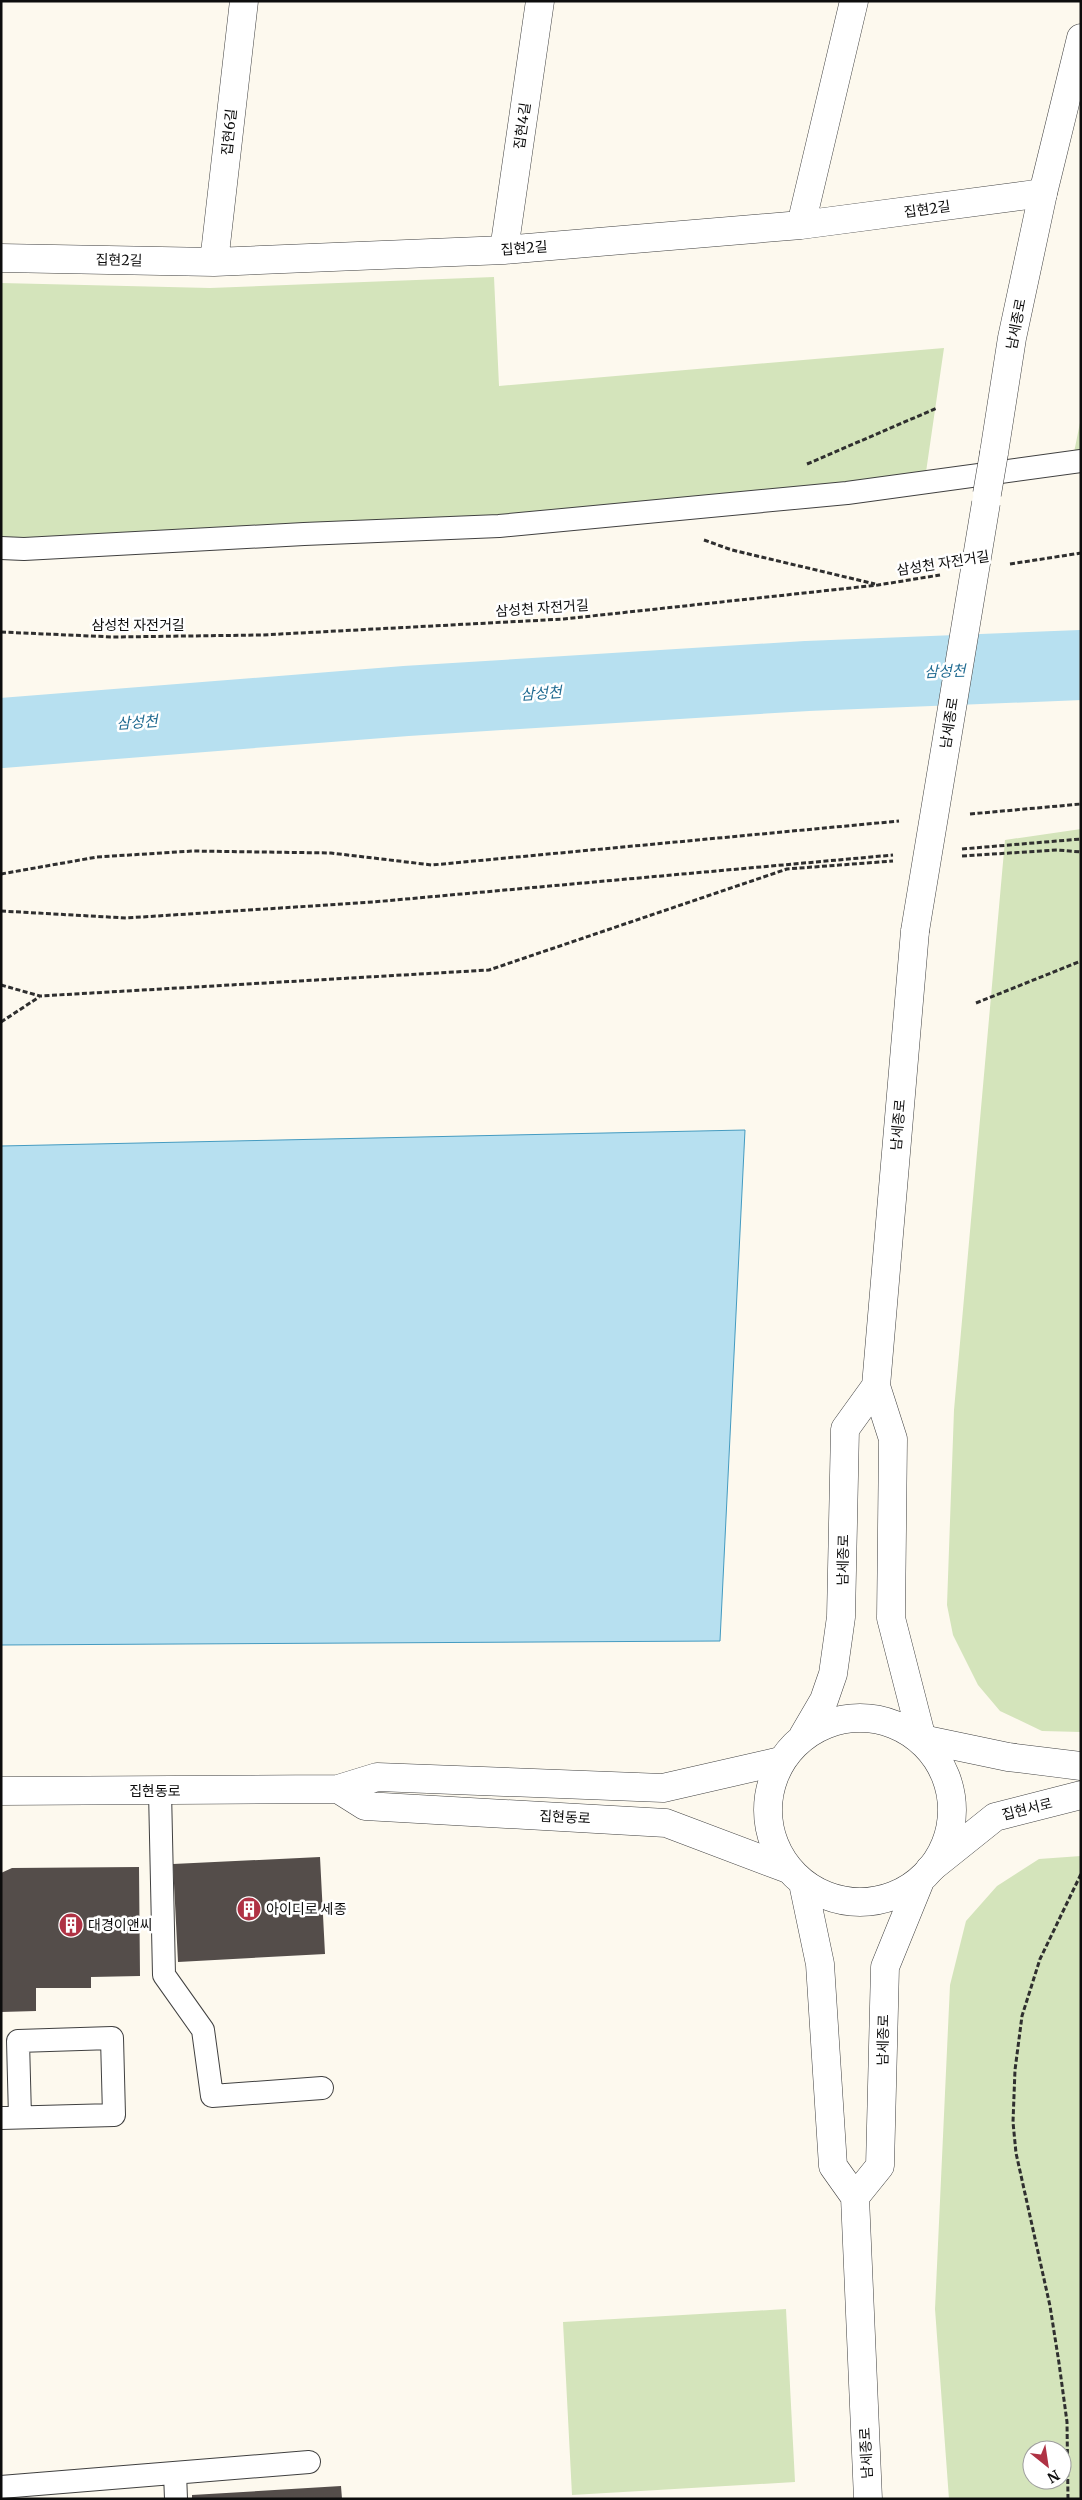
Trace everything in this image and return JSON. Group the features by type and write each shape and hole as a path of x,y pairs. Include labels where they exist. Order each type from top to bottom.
{"street":[{"name":"집현6길","path":"214,262 244,1"},
{"name":"집현4길","path":"504,250 540,1"},
{"path":"801,225 854,1"},
{"name":"남세종로","path":"922,1740 891,1618 893,1439 876,1386 915,931 1012,338 1043,193 1081,38"},
{"name":"집현2길","path":"1,258 214,262 504,250 801,225 1043,193"},
{"name":"남세종로","path":"803,1736 824,1700 833,1674 841,1617 845,1429 876,1386"},
{"path":"855,2196 833,2166 820,1964 795,1876 777,1851 772,1838 767,1811 769,1790 781,1761 803,1736 831,1721 863,1716 895,1722 922,1740 942,1764 952,1794 952,1826 941,1856 925,1875"},
{"path":"922,1740 1008,1757 1081,1766"},
{"name":"집현동로","path":"1,1791 338,1789 377,1777 663,1788 781,1761"},
{"name":"집현동로","path":"338,1789 365,1806 666,1823 795,1876 821,1894 841,1900 862,1902 883,1900 902,1892 925,1875"},
{"name":"집현서로","path":"925,1875 995,1817 1081,1795"},
{"name":"남세종로","path":"868,2499 855,2196 880,2166 885,1967 925,1875"}],"lane":[{"path":"1,548 24,549 499,526 847,493 1081,462"},
{"path":"160,1791 164,1975 203,2030 212,2096 322,2088"},
{"path":"112,2038 114,2116 11,2117 18,2041 112,2038"},
{"path":"1,2487 309,2462"},
{"path":"175,2473 176,2499"}],"path":[{"path":"800,466 937,408"},
{"path":"695,537 732,550 878,585"},
{"name":"삼성천 자전거길","path":"1004,565 1081,552"},
{"name":"삼성천 자전거길","path":"1,632 113,637 271,635 564,619 878,585 946,574"},
{"path":"965,815 1081,804"},
{"path":"1,874 97,857 193,851 331,853 432,865 907,820"},
{"path":"954,850 1081,839"},
{"path":"961,856 1057,850 1081,852"},
{"path":"1,911 126,918 353,904 896,855"},
{"path":"1,984 40,996 489,970 787,868 903,860"},
{"path":"976,1003 1081,961"},
{"path":"1,1022 40,996"},
{"path":"1068,2499 1067,2422 1059,2363 1050,2306 1016,2153 1013,2122 1015,2070 1022,2016 1040,1959 1081,1874"}],"green space":[{"path":"494,277 499,386 944,348 926,472 662,508 526,518 1,539 1,283 210,288"},
{"path":"1081,418 1081,470 1070,472"},
{"path":"1081,829 1081,1732 1042,1731 1000,1711 978,1685 953,1635 947,1605 954,1410 1005,840"},
{"path":"1081,1856 1081,2499 949,2499 935,2309 950,1985 966,1921 997,1886 1039,1859"},
{"path":"786,2309 795,2482 572,2495 563,2322"}],"water":[{"path":"745,1130 720,1641 1,1645 1,1146"}],"building":[{"name":"아이디로 세종","path":"320,1857 325,1954 178,1962 173,1864"},
{"name":"대경이앤씨","path":"139,1867 140,1976 91,1977 91,1988 36,1988 36,2011 1,2012 1,1873 12,1868"},
{"path":"341,2486 342,2499 192,2499 192,2495"}],"waterway":[{"name":"삼성천","path":"1,733 406,701 807,676 1081,665"}],"place":[{"name":"아이디로 세종","path":"249,1909"},
{"name":"대경이앤씨","path":"71,1925"}]}
